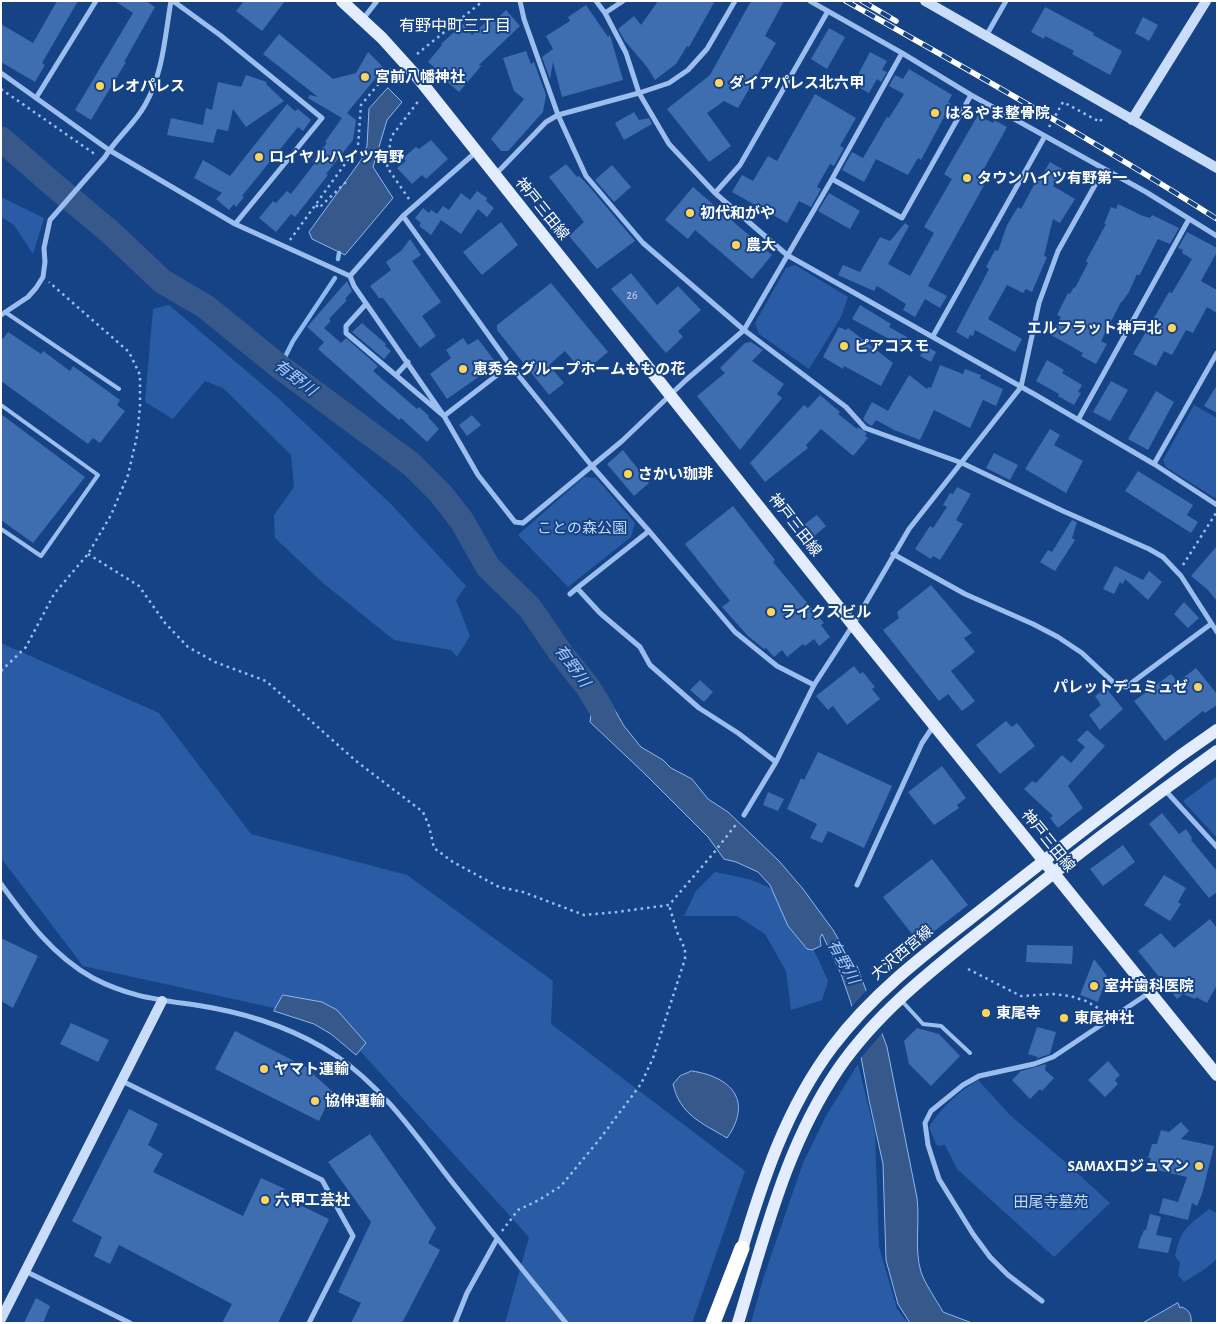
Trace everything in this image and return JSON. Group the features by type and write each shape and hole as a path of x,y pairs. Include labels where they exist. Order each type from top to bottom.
{"highway":[{"path":"713,1323 742,1248"}],"main road":[{"name":"神戸三田線","path":"342,1 400,58 428,90 853,625 1217,1075"},
{"name":"大沢西宮線","path":"719,1323 757,1201 782,1134 810,1080 832,1047 888,985 1043,861 1217,730"},
{"path":"738,1323 773,1206 783,1177 805,1127 839,1068 869,1030 897,1001 1053,874 1217,751"}],"street":[{"path":"36,98 96,1"},
{"path":"3,314 28,297 43,277 44,248 50,220 105,157 140,113 156,82 172,1 220,35 322,118 235,224"},
{"path":"362,20 377,1"},
{"path":"520,1 524,19 558,115 586,176 643,243 744,330 846,407 865,428 962,463 1063,511 1149,548 1163,557 1178,573 1217,632"},
{"path":"596,1 605,13 626,53 639,93 669,144 715,193 787,255 933,336 1154,464 1217,505"},
{"path":"605,13 623,1"},
{"path":"495,175 546,122 558,115 639,93 669,82 688,70 708,49 735,1"},
{"path":"810,1 971,95 1146,192 1217,236"},
{"path":"925,1 1217,168"},
{"path":"986,36 1006,1"},
{"path":"1132,120 1206,1"},
{"path":"715,193 740,164 828,11"},
{"path":"1,73 109,150 235,224 350,276 366,304 444,416 478,475 515,522 523,523 622,441 670,395 744,330 832,179 902,53"},
{"path":"832,179 902,218 971,95"},
{"path":"933,336 1045,136"},
{"path":"350,276 403,216 477,152"},
{"path":"744,815 776,762 814,685 853,625 909,529 1021,387 1039,303 1058,251 1104,169"},
{"path":"403,216 510,365 591,465 735,632 777,666 814,685"},
{"path":"1078,420 1189,219"},
{"path":"366,304 346,326 346,333 444,416"},
{"path":"1154,464 1217,352"},
{"path":"396,375 408,362"},
{"path":"444,416 510,365"},
{"path":"570,594 649,531"},
{"path":"893,554 965,594 1058,637 1082,653 1115,684 1126,687 1211,624"},
{"path":"577,588 600,613 640,646 650,665 699,708 738,733 776,762"},
{"path":"857,885 922,743 934,724"},
{"path":"1164,789 1217,847"},
{"path":"1,884 34,929 52,948 70,963 92,977 116,989 140,997 210,1008 255,1018 288,1030 335,1055 374,1088 393,1109 566,1323"},
{"path":"1042,1301 1008,1275 990,1257 973,1234 939,1179 928,1145 925,1123 931,1111 963,1085 979,1076 1034,1064 1053,1057 1150,993"},
{"path":"1,1319 162,1001"},
{"path":"122,1081 322,1180 353,1236 309,1323"},
{"path":"455,1323 467,1293 497,1238"},
{"path":"25,1272 130,1323"}],"lane":[{"path":"3,314 120,389"},
{"path":"1,405 98,475 41,556 1,529"},
{"path":"897,1001 923,1024 941,1026 970,1053"}],"path":[{"path":"417,54 483,1"},
{"path":"287,246 358,146 361,104 400,58"},
{"path":"1,89 97,155 105,157"},
{"path":"414,207 388,167 391,137 413,106 428,90"},
{"path":"1045,136 1063,102 1100,122 1102,118"},
{"path":"316,205 319,208 346,182"},
{"path":"1,671 26,647 54,594 88,554 111,515 128,475 137,436 140,407 140,375 129,352 43,277"},
{"path":"1178,573 1217,512"},
{"path":"88,554 139,586 164,623 188,647 215,662 266,681 356,761 423,812 434,848 453,862 499,887 523,892 584,915 669,905 712,856 744,815"},
{"path":"497,1238 518,1210 539,1200 561,1186 600,1140 641,1084 653,1058 685,959 685,950 677,932 669,905"},
{"path":"968,969 1021,996 1053,994 1070,996 1086,1000 1100,1010 1116,1017"}],"green space":[{"path":"1,197 44,218 33,254 14,225 1,217"},
{"path":"795,265 848,297 841,317 809,369 759,334 755,323 786,268"},
{"path":"169,305 277,397 391,504 466,586 456,600 470,636 457,657 451,650 394,640 323,583 275,538 274,515 294,487 291,455 223,388 205,381 173,419 145,402 153,309"},
{"path":"1194,405 1217,418 1217,497 1215,498 1166,467 1163,460"},
{"name":"ことの森公園","path":"584,477 596,478 635,523 631,537 568,587 518,535"},
{"path":"1,643 159,713 251,834 407,875 553,981 551,1024 745,1171 692,1323 505,1323 529,1237 333,1021 83,966 1,858"},
{"path":"1217,776 1217,838 1183,801"},
{"path":"715,872 762,884 777,894 786,904 803,930 828,981 822,1000 791,1010 786,971 765,934 737,916 684,916 696,891"},
{"path":"858,1064 875,1133 879,1247 897,1309 908,1323 751,1323 763,1279 803,1163 826,1116"},
{"name":"田尾寺墓苑","path":"978,1080 1010,1115 1110,1203 1054,1257 957,1169 945,1145 937,1146 929,1127 951,1100"},
{"path":"1209,1209 1217,1213 1217,1259 1184,1282 1178,1275 1180,1263 1175,1256 1177,1247 1186,1228"}],"water":[{"path":"388,88 402,102 387,120 373,167 393,198 345,255 312,239 309,232 361,160 367,146 369,109"},
{"path":"591,678 604,691 624,726 641,747 663,760 671,768 692,779 708,799 728,812 779,861 803,889 833,930 854,966 857,966 887,1047 917,1198 917,1245 921,1272 943,1312 972,1323 910,1323 898,1304 886,1260 883,1164 851,1003 841,974 822,934 820,938 821,946 812,950 807,949 788,926 770,885 758,872 724,859 708,837 590,722 591,714 577,689"},
{"path":"283,995 322,1002 337,1010 366,1043 356,1055 331,1034 314,1024 274,1011"},
{"path":"692,1071 718,1079 728,1085 734,1093 738,1102 738,1113 735,1125 727,1138 693,1117 676,1095 673,1084 680,1076"},
{"path":"1178,1303 1180,1308 1184,1308 1190,1313 1191,1323 1143,1323"}],"pier":[{"path":"868,989 884,1031 859,1060 850,1008"}],"building":[{"path":"57,1 78,1 42,63 45,65 35,82 1,62 1,24 33,43"},
{"path":"115,1 146,1 155,7 124,62 126,62 91,120 75,110 133,13"},
{"path":"244,1 285,1 262,31 236,11"},
{"path":"658,1 715,1 689,47 687,46 676,64 655,80 618,29 634,16 641,25"},
{"name":"ダイアパレス北六甲","path":"751,1 784,1 765,36 776,43 738,108 724,101 707,113 731,146 709,162 667,109 710,75"},
{"path":"586,5 608,37 610,35 623,80 562,97 553,62 550,79 542,57 553,49 546,36 570,21 568,17"},
{"path":"1045,7 1094,33 1093,35 1122,51 1110,75 1072,54 1074,51 1045,36 1044,39 1031,32"},
{"path":"506,10 520,26 478,66 482,65 459,92 438,74 440,72 428,62 441,44 463,24 472,35 490,18 494,22"},
{"path":"1143,17 1158,25 1149,41 1135,33"},
{"path":"829,28 845,37 827,69 811,59"},
{"path":"279,34 333,79 356,73 368,52 384,68 347,113 356,120 353,140 295,217 291,214 276,232 259,218 273,201 276,203 287,191 291,194 315,163 312,161 327,143 325,142 342,118 308,98 310,95 318,97 263,54"},
{"path":"526,51 531,64 534,62 546,95 543,112 508,151 501,151 491,139 524,99 514,91 503,58"},
{"path":"870,52 887,61 882,70 887,72 881,82 877,79 869,93 853,84"},
{"path":"909,69 952,95 948,102 951,104 921,160 918,158 908,175 876,159 864,182 842,170 852,152 863,158 887,117 889,118 904,94 889,86 895,75 903,79"},
{"path":"246,75 267,82 266,84 284,101 246,127 233,109 228,131 217,129 213,143 167,135 171,118 203,125 206,108 212,110 218,82 241,87"},
{"path":"815,94 856,118 840,146 844,148 834,166 830,164 819,183 817,187 821,189 811,207 799,201 787,223 732,192 742,175 753,181 768,156 777,161"},
{"path":"287,104 295,111 298,109 311,120 303,131 298,127 242,196 244,197 236,207 234,204 229,210 216,199 222,193 194,178 203,160 230,176"},
{"path":"634,112 639,120 649,118 652,124 624,140 615,123"},
{"path":"978,115 993,123 994,120 1007,127 980,176 987,180 928,286 947,296 940,308 925,299 915,317 903,310 906,304 877,286 874,291 838,275 843,265 860,272 880,237 890,241 905,223 909,226 888,264 910,276 934,233 924,227 952,179 944,174"},
{"path":"431,140 448,159 426,179 422,175 412,184 397,168 406,161 403,158 416,147 419,149"},
{"path":"1050,162 1062,169 1053,186 1075,199 1060,223 1053,219 1044,256 1047,257 1032,292 1026,289 1023,293 1007,285 988,319 1022,339 1015,352 975,330 973,336 970,335 968,339 956,332 989,269 986,267 995,250 998,251 1007,225 1018,207 1021,209 1039,176 1041,177"},
{"path":"566,164 577,177 579,176 588,185 635,241 597,269 569,236 584,222 549,177"},
{"path":"612,165 631,187 614,202 595,180"},
{"path":"693,187 772,255 752,279 695,230 688,239 665,220"},
{"path":"477,191 487,198 486,201 494,208 487,217 478,209 461,234 441,220 431,235 419,226 421,223 415,218 423,208 429,213 431,210 437,214 443,206 449,210 461,193 470,200"},
{"path":"829,193 860,211 850,229 818,211"},
{"path":"1118,204 1143,216 1150,218 1152,215 1179,228 1170,244 1158,239 1139,276 1137,274 1129,292 1121,302 1101,341 1107,344 1096,364 1081,356 1083,353 1051,335 1061,317 1057,315 1068,293 1070,294 1075,288 1088,263 1086,261 1106,224 1104,224 1111,207 1116,209"},
{"path":"501,222 518,245 482,275 463,252"},
{"path":"1187,232 1217,248 1217,252 1201,281 1217,290 1217,313 1207,307 1193,333 1186,330 1172,355 1164,351 1156,366 1133,354 1169,292 1172,293 1192,259 1182,253 1183,250 1178,248"},
{"path":"410,239 421,255 412,261 441,302 422,316 436,336 420,348 383,298 379,298 370,286 391,270 386,262 401,251"},
{"path":"631,273 657,305 678,286 701,310 678,331 683,337 666,353 611,289"},
{"path":"347,281 352,291 324,328 341,343 346,338 378,366 373,371 417,409 419,407 429,416 439,429 427,442 401,418 399,420 387,410 318,349 324,342 307,327"},
{"path":"551,283 608,352 583,373 565,351 549,365 564,383 549,395 497,330 497,325"},
{"path":"860,305 891,324 889,327 907,337 902,346 852,319"},
{"path":"362,323 386,344 385,346 391,351 384,359 352,332"},
{"path":"839,327 846,330 848,328 893,363 881,386 844,366 843,369 823,357"},
{"path":"8,332 41,354 43,351 70,371 73,366 120,400 117,405 125,411 100,443 93,438 88,444 1,381 1,341"},
{"name":"恵秀会 グループホームももの花","path":"463,338 468,345 478,339 497,364 447,399 430,374 451,358 446,350"},
{"path":"751,342 763,350 752,361 784,384 777,394 782,398 740,450 697,396 725,373 720,368 745,343"},
{"path":"926,346 936,352 931,362 920,356"},
{"path":"1047,360 1064,370 1062,373 1082,385 1078,392 1081,393 1074,405 1036,381"},
{"path":"940,365 963,374 965,369 981,375 980,378 1003,389 996,406 983,400 970,428 934,410 920,440 894,430 876,420 872,426 863,419 872,402 888,411 909,375 927,389 928,387 931,388"},
{"path":"1111,381 1128,390 1110,421 1093,412"},
{"path":"1217,385 1217,413 1204,406"},
{"path":"1156,391 1174,402 1148,450 1128,439"},
{"path":"820,395 840,412 838,414 857,429 858,427 867,433 865,436 868,438 852,455 821,429 806,445 808,448 765,482 750,463 804,405 808,408"},
{"path":"1,414 85,477 33,543 1,520"},
{"path":"472,415 481,425 467,436 459,425"},
{"path":"1050,429 1060,435 1054,445 1083,461 1066,493 1025,469"},
{"name":"さかい珈琲","path":"623,450 649,483 634,496 607,464"},
{"path":"994,453 1018,465 1010,480 986,468"},
{"path":"1138,471 1193,505 1187,515 1198,522 1191,533 1125,491"},
{"path":"957,487 971,494 956,520 963,524 940,560 933,556 931,559 915,549 930,526 933,528 947,507 943,505 950,493 953,494"},
{"path":"733,506 775,560 773,562 824,623 821,625 830,637 819,646 814,639 805,646 803,644 787,657 782,650 774,657 766,648 764,649 748,636 722,607 730,601 685,544"},
{"path":"817,515 826,526 812,538 802,526"},
{"path":"1072,520 1077,522 1072,538 1075,540 1055,571 1040,562 1048,550 1052,552"},
{"path":"1217,546 1217,601 1207,589 1191,576"},
{"path":"1115,566 1143,580 1149,571 1162,582 1148,600 1125,579 1123,584 1120,582 1114,594 1103,589"},
{"path":"931,585 972,633 964,638 975,652 951,671 975,701 962,711 948,694 939,701 883,630 899,618 897,612"},
{"path":"1184,602 1199,618 1188,628 1174,614"},
{"path":"854,666 860,674 863,672 875,687 872,689 880,699 847,725 833,706 828,710 816,696"},
{"path":"1196,668 1217,694 1217,705 1205,713 1203,711 1165,741 1134,701 1171,674 1178,682"},
{"path":"700,680 713,692 704,702 690,690"},
{"path":"1106,688 1123,709 1100,730 1089,715 1101,705 1095,696"},
{"path":"1006,721 1012,727 1017,723 1035,746 1000,774 976,745"},
{"path":"1087,730 1105,746 1068,786 1083,808 1058,828 1050,818 1053,816 1024,789 1032,781 1036,783 1062,755 1071,763 1085,747 1077,740"},
{"path":"818,752 892,786 864,848 828,831 822,843 810,838 817,824 787,809 801,778 804,780"},
{"path":"942,766 966,798 957,805 959,808 934,825 908,792"},
{"path":"768,792 784,799 778,811 763,805"},
{"path":"1162,813 1179,834 1186,829 1192,838 1191,840 1217,871 1217,892 1209,898 1149,824"},
{"path":"1123,845 1135,862 1103,886 1090,869"},
{"path":"932,859 968,905 919,943 883,897"},
{"path":"1164,875 1186,888 1178,902 1181,904 1170,921 1144,905"},
{"path":"1210,919 1217,928 1217,985 1207,1003 1196,997 1195,999 1183,994 1177,999 1138,951 1161,933 1174,948"},
{"path":"1,938 38,956 13,1008 1,1001"},
{"path":"1027,945 1073,946 1072,964 1026,962"},
{"name":"室井歯科医院","path":"1094,959 1107,976 1098,1002 1080,995"},
{"path":"71,1023 109,1040 98,1062 60,1044"},
{"path":"1037,1027 1056,1032 1050,1054 1035,1059 1038,1057 1028,1054"},
{"path":"917,1028 939,1034 960,1056 931,1086 909,1064 904,1041"},
{"name":"ヤマト運輸","path":"235,1031 312,1070 311,1072 333,1092 319,1121 215,1069"},
{"path":"1108,1061 1120,1075 1115,1080 1118,1084 1105,1097 1088,1080"},
{"path":"1046,1064 1045,1070 1054,1078 1042,1091 1040,1089 1030,1099 1012,1080 1021,1071"},
{"path":"129,1109 158,1124 148,1145 163,1154 153,1172 243,1216 261,1178 285,1189 281,1196 329,1219 278,1323 222,1323 232,1304 119,1245 110,1264 94,1256 102,1237 72,1221"},
{"path":"1181,1122 1189,1131 1181,1139 1214,1146 1202,1194 1197,1206 1192,1203 1188,1220 1159,1213 1163,1198 1178,1202 1187,1177 1148,1168 1151,1158 1148,1158 1152,1144 1157,1144 1161,1130 1169,1132"},
{"path":"370,1134 436,1228 428,1243 440,1250 402,1323 351,1323 361,1303 338,1292 371,1222 328,1162"},
{"path":"1150,1214 1161,1217 1156,1235 1172,1238 1168,1253 1138,1248 1141,1236 1144,1230 1146,1230"},
{"path":"36,1298 50,1306 43,1323 24,1323"}],"waterway":[{"name":"有野川","path":"1,139 109,231 162,281 206,307 280,367 411,464 441,494 462,521 488,567 530,608 560,652 588,687 603,712"},
{"path":"338,259 339,253"},
{"path":"280,367 293,341 335,278"}],"railway":[{"path":"846,1 1033,107 1217,219"},
{"path":"862,1 896,21"}],"place":[{"name":"宮前八幡神社","path":"365,77"},
{"name":"ダイアパレス北六甲","path":"719,83"},
{"name":"レオパレス","path":"100,86"},
{"name":"はるやま整骨院","path":"935,113"},
{"name":"ロイヤルハイツ有野","path":"259,157"},
{"name":"タウンハイツ有野第一","path":"967,178"},
{"name":"初代和がや","path":"690,213"},
{"name":"農大","path":"736,245"},
{"name":"エルフラット神戸北","path":"1172,328"},
{"name":"ピアコスモ","path":"844,346"},
{"name":"恵秀会 グループホームももの花","path":"463,369"},
{"name":"さかい珈琲","path":"628,474"},
{"name":"ライクスビル","path":"771,612"},
{"name":"パレットデュミュゼ","path":"1198,687"},
{"name":"室井歯科医院","path":"1094,986"},
{"name":"東尾寺","path":"986,1013"},
{"name":"東尾神社","path":"1064,1018"},
{"name":"ヤマト運輸","path":"264,1069"},
{"name":"協伸運輸","path":"315,1101"},
{"name":"SAMAXロジュマン","path":"1199,1166"},
{"name":"六甲工芸社","path":"265,1200"}],"district":[{"name":"有野中町三丁目","path":"455,26"}]}
